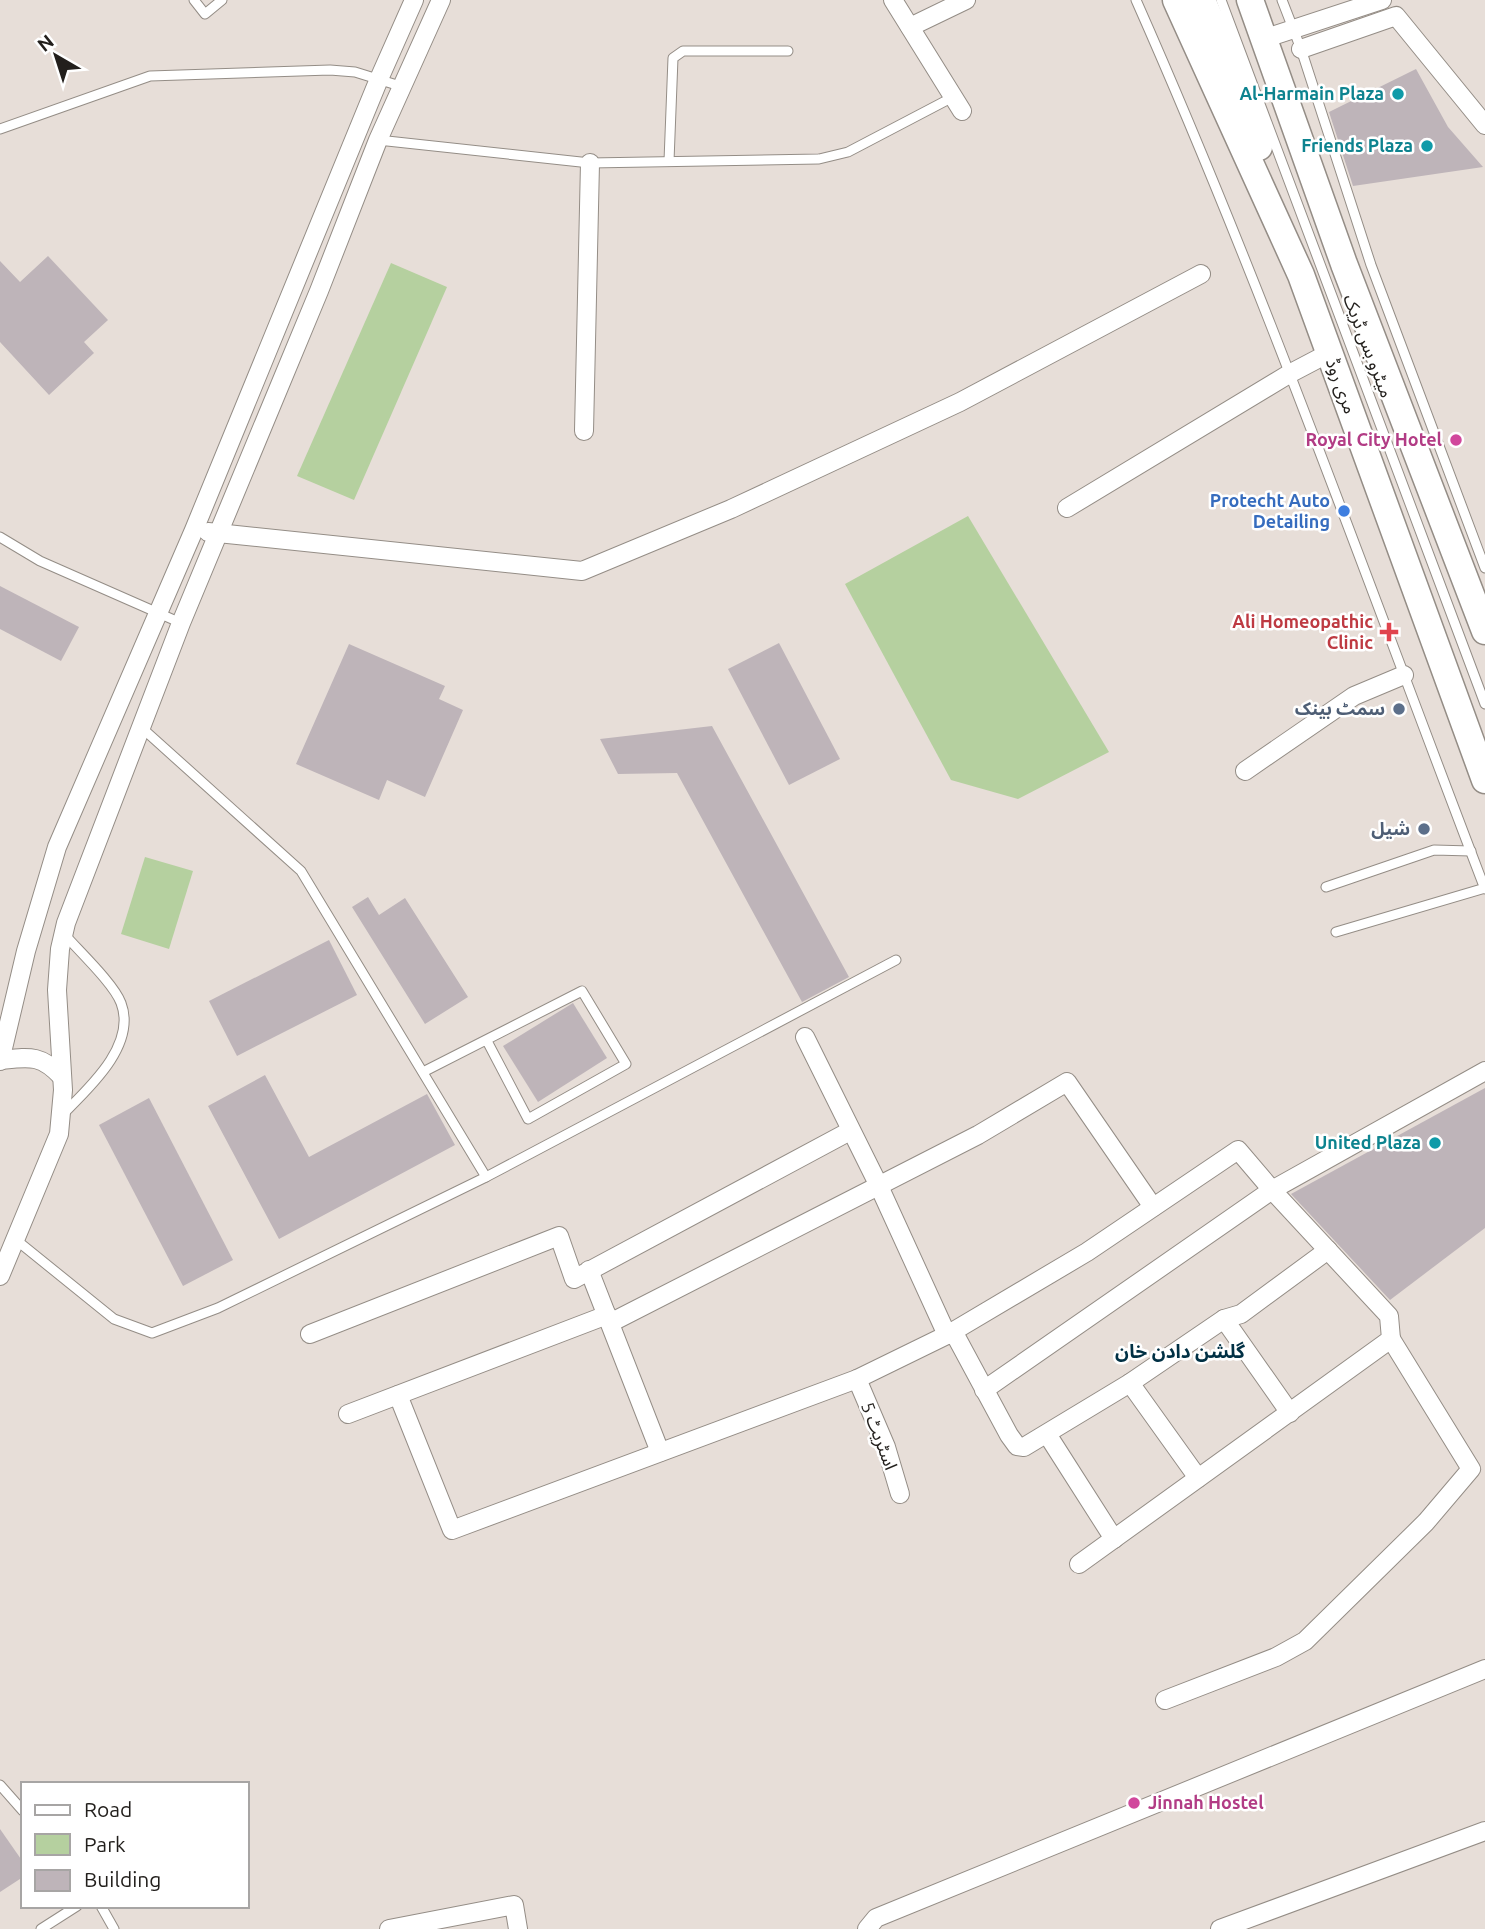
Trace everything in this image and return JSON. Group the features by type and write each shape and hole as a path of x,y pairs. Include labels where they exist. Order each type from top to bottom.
{"main road":[{"name":"مری روڈ","path":"1176,0 1301,275 1485,780"},
{"path":"1202,0 1236,78 1301,275"},
{"path":"1233,0 1270,103 1344,264"},
{"path":"1250,0 1344,264 1485,631"}],"street":[{"path":"62,1077 50,1064 32,1057 0,1060 36,915 57,847 194,530 414,0"},
{"path":"0,1276 59,1134 62,1077 57,990 65,928 181,622 378,140 441,0"},
{"path":"893,0 958,104"},
{"path":"910,27 966,0"},
{"path":"1263,40 1382,0"},
{"path":"1301,49 1396,16 1485,125"},
{"path":"584,431 590,163"},
{"path":"194,530 582,571 732,509 960,402 1201,274"},
{"path":"1067,508 1289,374 1329,353"},
{"path":"1245,771 1354,696 1404,676"},
{"path":"36,915 65,928"},
{"path":"805,1037 950,1333 1017,1446 1024,1447 1047,1434 1224,1319 1241,1314 1328,1250"},
{"path":"984,1390 1272,1190 1485,1071"},
{"path":"348,1414 608,1319 978,1135 1067,1082 1153,1208"},
{"path":"310,1334 559,1236 574,1279 850,1131"},
{"path":"398,1395 452,1530 857,1379 950,1333 1087,1252 1238,1150 1389,1316 1391,1339 1471,1469 1426,1522 1305,1641 1276,1657 1165,1700"},
{"path":"589,1270 660,1452"},
{"path":"1224,1319 1290,1413"},
{"path":"1079,1564 1391,1339"},
{"name":"اسٹریٹ 5","path":"857,1379 886,1447 900,1494"},
{"path":"1130,1382 1198,1478"},
{"path":"1047,1434 1114,1539"},
{"path":"867,1929 876,1918 1485,1669"},
{"path":"1220,1929 1485,1831"},
{"path":"389,1929 514,1905 518,1929"}],"lane":[{"path":"194,0 205,14 222,0"},
{"path":"1136,0 1188,118 1289,374 1485,889 1336,932"},
{"name":"میٹرو بس ٹریک","path":"1221,0 1485,704"},
{"path":"1282,0 1301,49 1371,265 1485,568"},
{"path":"669,161 673,58 682,51 788,51"},
{"path":"0,129 150,76 330,70 355,72 401,86"},
{"path":"378,140 590,163 818,159 848,152 958,104"},
{"path":"0,537 40,561 181,622"},
{"path":"142,728 301,871 486,1177"},
{"path":"1326,887 1434,850 1471,851"},
{"path":"62,1114 95,1081 109,1062 119,1045 123,1020 122,1004 116,993 65,928"},
{"path":"15,1238 114,1319 152,1334 218,1308 486,1177 896,960"},
{"path":"423,1072 582,991 626,1064 528,1119 487,1041"},
{"path":"0,1785 21,1809"},
{"path":"41,1929 74,1908"},
{"path":"102,1908 114,1929"}],"green space":[{"path":"391,263 447,287 354,500 297,476"},
{"path":"968,516 1109,752 1018,799 951,780 845,584"},
{"path":"145,857 193,871 169,949 121,934"}],"building":[{"path":"1416,69 1448,127 1483,167 1353,186 1329,112"},
{"path":"48,256 108,320 84,342 94,353 49,395 0,342 0,261 20,282"},
{"path":"0,586 79,627 61,661 0,629"},
{"path":"779,643 840,759 789,785 728,669"},
{"path":"349,644 445,686 439,699 463,710 425,797 387,780 379,800 296,764"},
{"path":"712,726 849,977 802,1002 677,773 618,774 600,739"},
{"path":"368,897 379,915 405,898 468,997 425,1024 352,907"},
{"path":"329,940 357,995 237,1056 209,1001"},
{"path":"573,1003 607,1058 538,1102 503,1046"},
{"path":"265,1075 309,1157 427,1094 455,1145 279,1239 208,1106"},
{"name":"United Plaza","path":"1485,1088 1485,1228 1390,1300 1291,1194"},
{"path":"149,1098 233,1260 183,1286 99,1125"},
{"path":"0,1829 21,1859 21,1878 0,1892"}],"place":[{"name":"Al-Harmain Plaza","path":"1398,94"},
{"name":"Friends Plaza","path":"1427,146"},
{"name":"Royal City Hotel","path":"1456,440"},
{"name":"Protecht Auto Detailing","path":"1344,511"},
{"name":"Ali Homeopathic Clinic","path":"1389,632"},
{"name":"سمٹ بینک","path":"1399,709"},
{"name":"شیل","path":"1424,829"},
{"name":"United Plaza","path":"1435,1143"},
{"name":"Jinnah Hostel","path":"1134,1803"}],"district":[{"name":"گلشن دادن خان","path":"1180,1351"}]}
